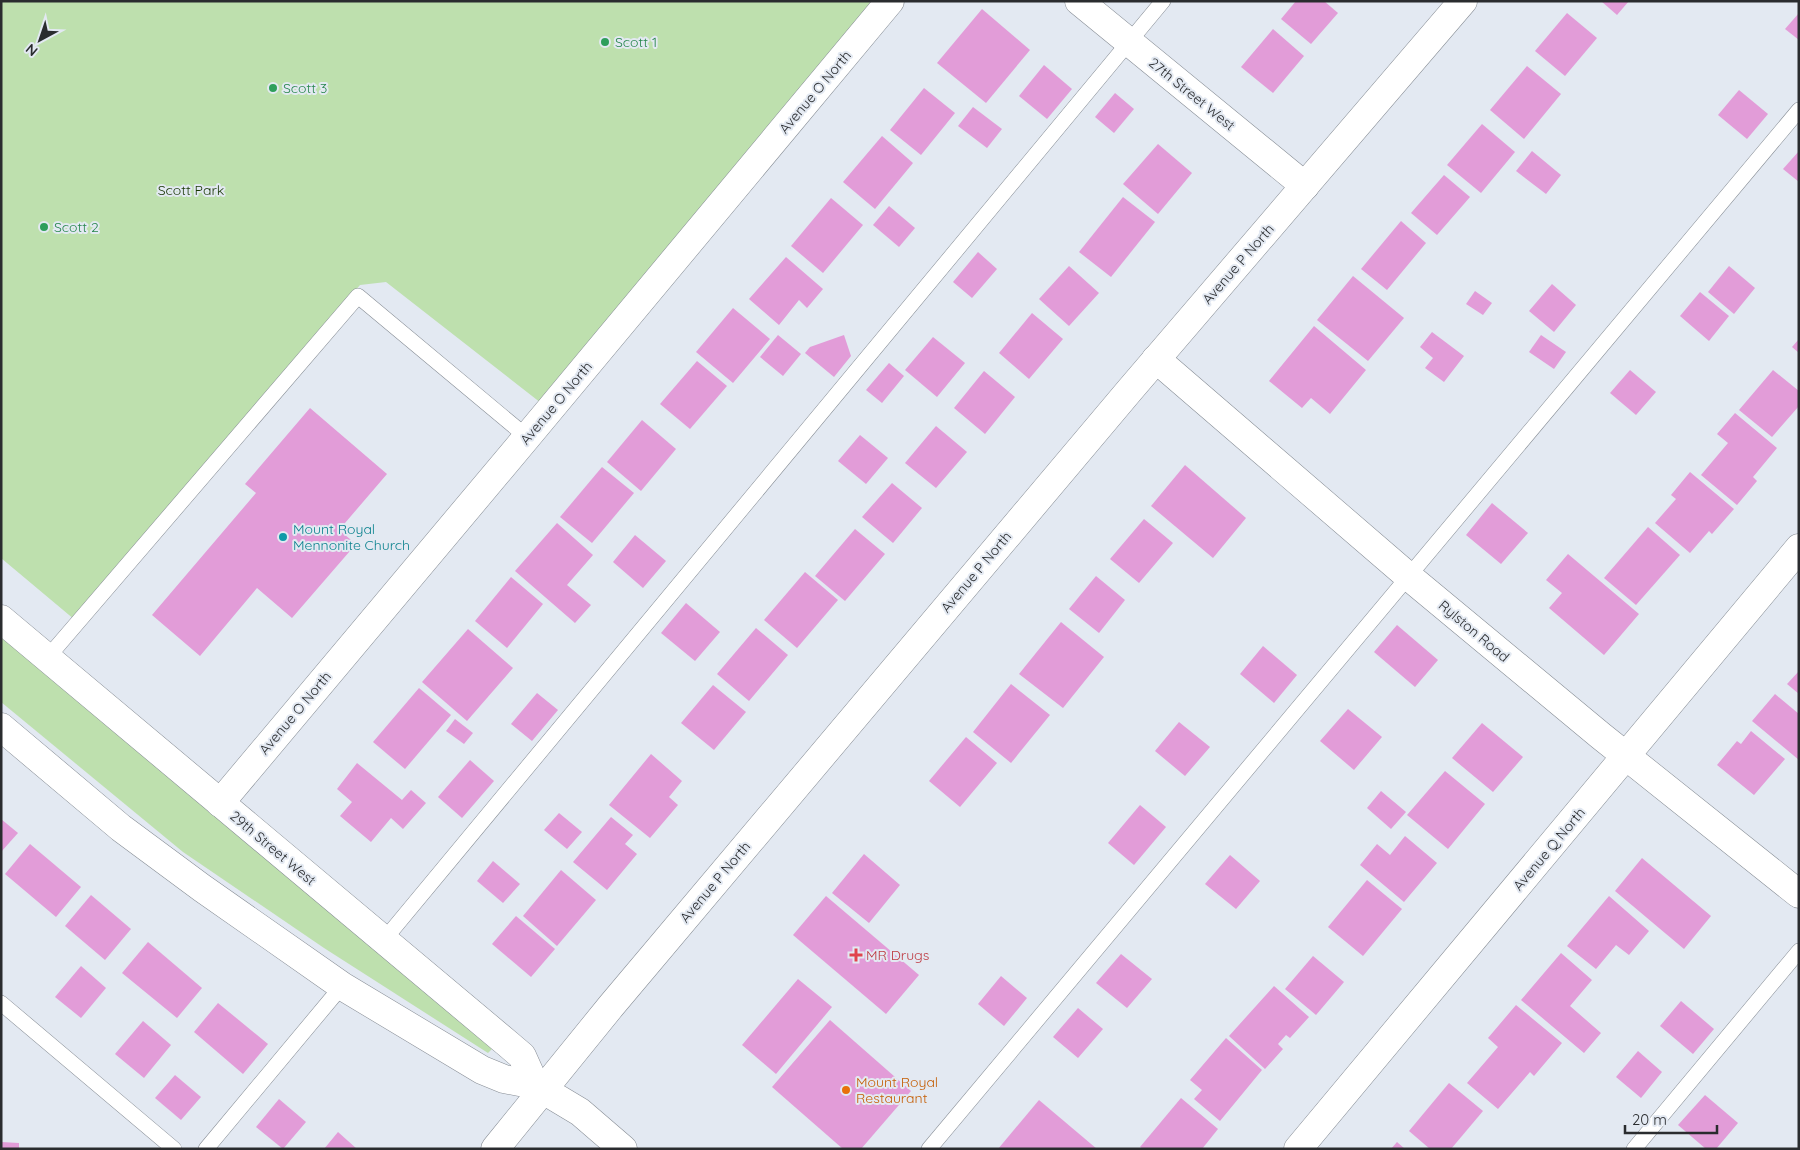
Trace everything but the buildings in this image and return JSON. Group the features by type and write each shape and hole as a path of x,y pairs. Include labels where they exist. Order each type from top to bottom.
{"street":[{"name":"Avenue O North","path":"220,803 890,1"},
{"name":"27th Street West","path":"1079,1 1305,186"},
{"name":"Avenue P North","path":"495,1149 539,1087 617,998 1156,359 1462,1"},
{"name":"Rylston Road","path":"1156,359 1408,576 1626,756 1799,894"},
{"name":"Avenue Q North","path":"1298,1149 1799,548"},
{"name":"29th Street West","path":"1,619 48,656 522,1056 539,1087"},
{"path":"1,727 121,828 202,888 342,986 482,1070 504,1079 539,1087 580,1112 623,1149"}],"lane":[{"path":"384,940 1163,1"},
{"path":"929,1149 1799,110"},
{"path":"48,656 358,296 527,437"},
{"path":"1634,1149 1799,951"},
{"path":"206,1149 342,986"},
{"path":"1,1003 174,1149"}],"green space":[{"name":"Scott Park","path":"1,1 874,1 541,403 386,282 360,285 75,620 1,558"},
{"path":"1,636 493,1048 488,1053 324,948 183,852 1,702"}],"place":[{"name":"Scott 1","path":"605,42"},
{"name":"Scott 3","path":"273,88"},
{"name":"Scott 2","path":"44,227"},
{"name":"Mount Royal Mennonite Church","path":"283,537"},
{"name":"MR Drugs","path":"856,955"},
{"name":"Mount Royal Restaurant","path":"846,1090"}]}
